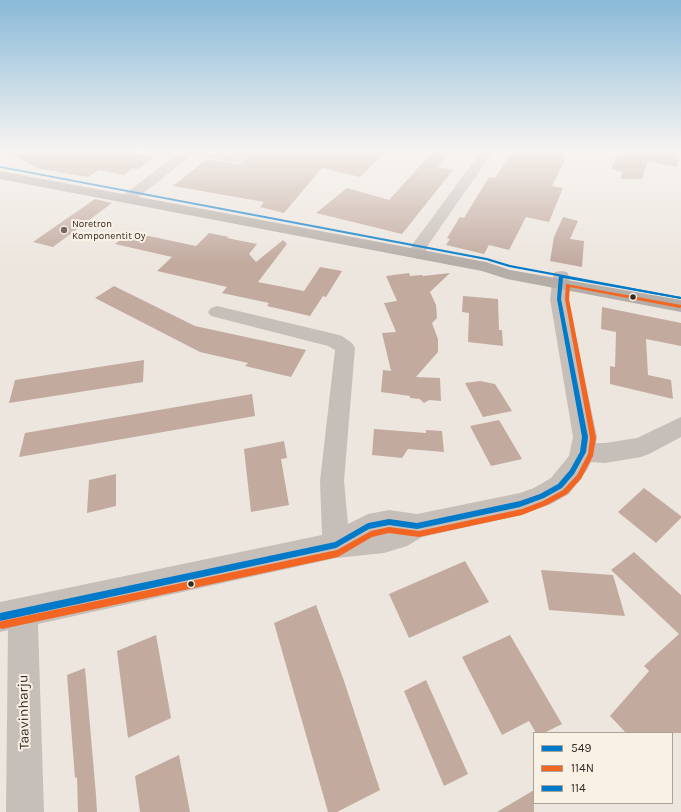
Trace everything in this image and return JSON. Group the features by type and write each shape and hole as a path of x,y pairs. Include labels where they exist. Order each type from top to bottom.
{"main road":[{"path":"63,187 486,267 507,274 561,280 681,298"},
{"path":"561,280 681,306"}],"street":[{"path":"128,199 144,187"},
{"path":"418,254 420,245 462,187"},
{"path":"11,615 336,545 384,540 397,537 417,526 520,504 542,496 560,486 578,463 583,452 585,437 559,299 561,280"},
{"path":"217,312 336,341 345,348 332,481 336,545"},
{"path":"583,452 605,453 641,447 681,426"},
{"name":"Taavinharju","path":"11,615 25,812"}],"building":[{"path":"178,187 306,187 284,213 260,207 264,202"},
{"path":"401,187 440,187 402,234 316,213 347,188 389,200"},
{"path":"483,187 563,188 549,222 526,217 509,250 489,245 484,254 446,245 450,239 447,238 460,217 464,218"},
{"path":"95,199 112,203 53,247 33,242"},
{"path":"563,217 578,221 570,239 584,241 582,267 550,261 554,237"},
{"path":"130,232 196,246 209,233 229,237 227,238 257,244 249,254 256,262 283,240 287,244 258,282 304,291 320,267 342,271 326,297 323,296 310,316 267,306 269,303 222,293 227,287 157,271 172,257 115,244"},
{"path":"409,273 410,276 423,276 450,273 430,292 436,305 437,318 432,323 438,339 438,352 416,377 440,378 441,401 429,400 424,403 420,399 410,398 410,396 381,392 383,370 391,371 382,333 396,332 384,303 397,301 386,276"},
{"path":"114,286 195,326 306,350 291,377 245,366 248,363 200,352 95,298"},
{"path":"463,296 498,299 499,330 502,330 503,346 468,342 469,313 462,312"},
{"path":"602,307 681,323 681,346 646,339 648,375 671,380 673,399 610,384 610,366 615,367 616,332 601,329"},
{"path":"144,360 143,382 9,403 15,380"},
{"path":"480,381 495,384 512,411 483,417 465,383"},
{"path":"252,394 255,416 19,457 25,433"},
{"path":"499,420 522,459 491,466 470,426"},
{"path":"374,429 426,433 426,430 442,431 444,452 408,449 402,458 372,455"},
{"path":"284,441 287,458 281,459 289,505 251,512 244,449"},
{"path":"116,474 116,506 87,513 89,480"},
{"path":"644,488 681,516 681,518 656,543 618,512"},
{"path":"634,552 681,595 681,733 625,732 610,716 649,671 644,666 679,634 611,570"},
{"path":"465,561 489,602 409,638 389,594"},
{"path":"541,570 613,575 625,616 549,610"},
{"path":"316,605 343,678 380,790 337,812 328,812 274,623"},
{"path":"156,635 171,718 128,738 117,651"},
{"path":"510,635 562,724 546,732 535,732 529,721 502,735 462,657"},
{"path":"85,668 97,812 78,812 77,777 75,778 67,675"},
{"path":"426,680 468,774 444,786 404,691"},
{"path":"179,755 190,812 140,812 135,776"},
{"path":"533,791 534,812 497,812"}],"transit line":[{"name":"114","path":"106,187 487,259 509,266 681,298"},
{"name":"549","path":"0,617 336,545 368,526 389,522 417,526 520,504 542,496 560,486 572,472 583,452 585,437 559,299 561,276 681,298"},
{"name":"114N","path":"2,625 338,553 371,534 389,530 419,534 522,512 545,503 565,492 579,477 591,454 593,438 567,299 568,285 680,306"}],"place":[{"name":"Noretron Komponentit Oy","path":"64,230"}]}
